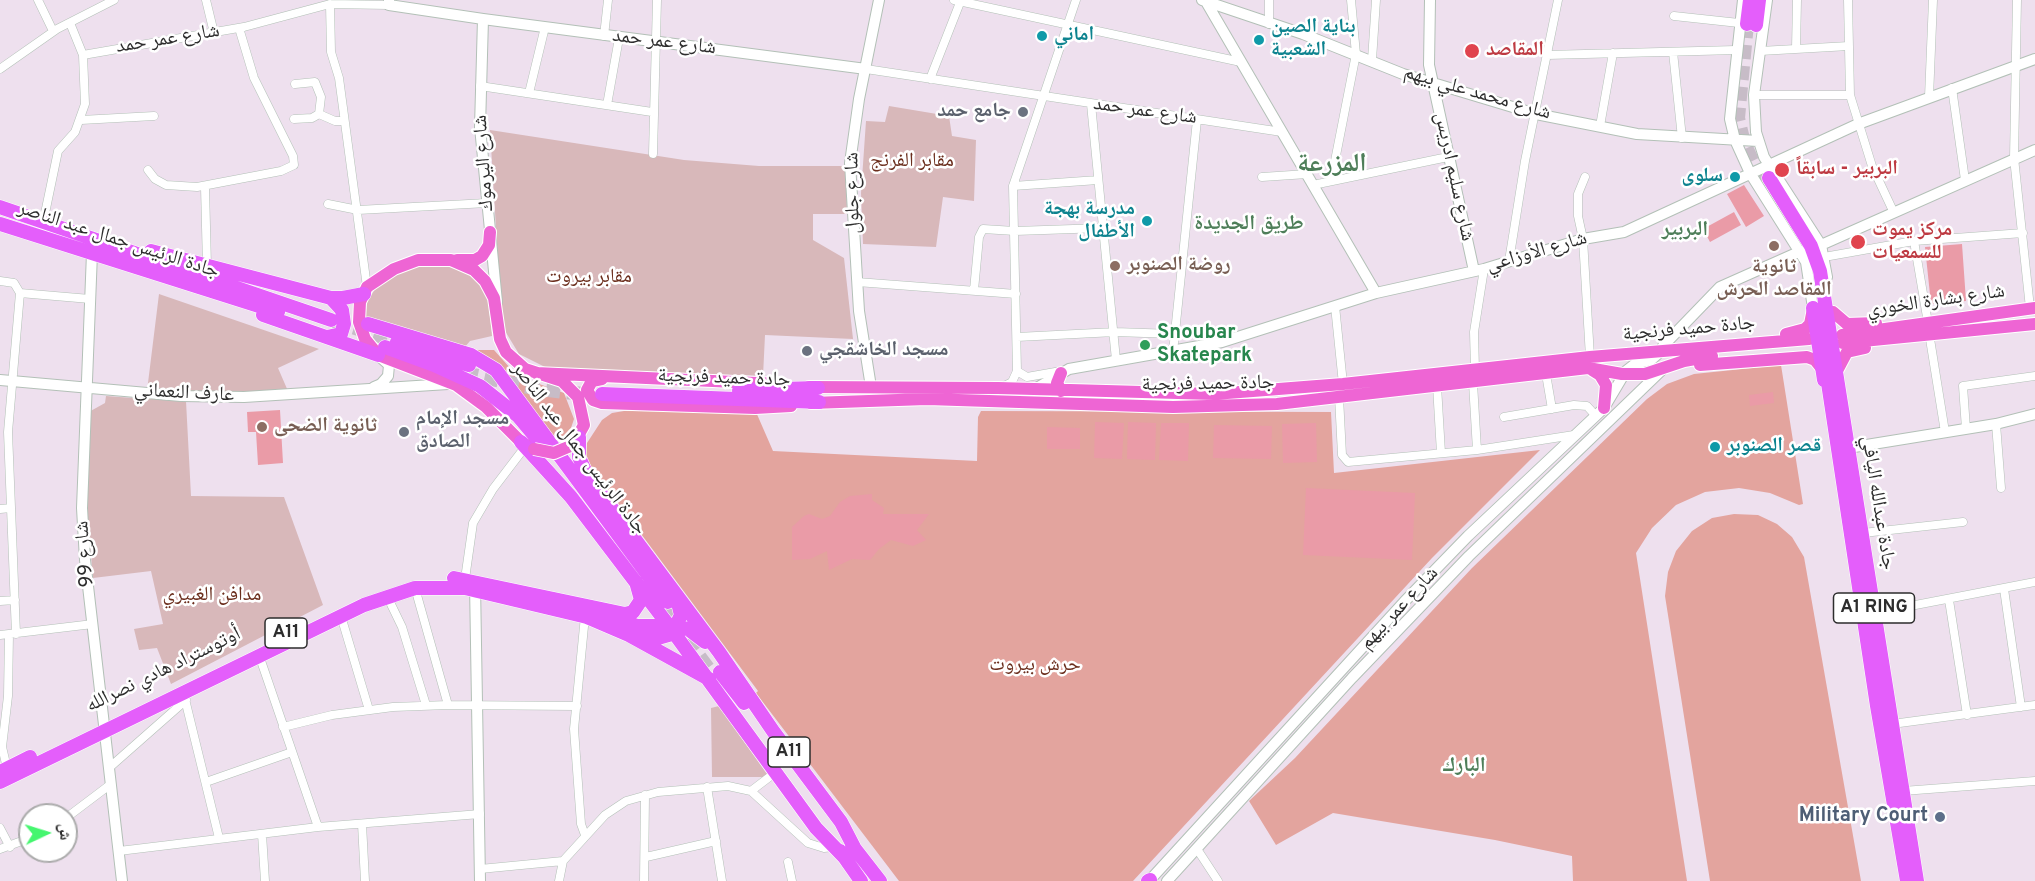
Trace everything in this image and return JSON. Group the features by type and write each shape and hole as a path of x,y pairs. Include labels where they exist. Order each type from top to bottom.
{"highway":[{"path":"1747,24 1750,0"},
{"path":"1747,24 1759,0"},
{"name":"جادة عبدالله اليافي","path":"1767,178 1816,256 1841,400 1843,449 1863,533 1903,791 1902,818"},
{"name":"جادة عبدالله اليافي","path":"1767,178 1811,266 1843,449 1902,818 1917,881"},
{"name":"جادة الرئيس جمال عبد الناصر","path":"0,207 43,223 93,247 108,259 144,277 330,324"},
{"name":"جادة الرئيس جمال عبد الناصر","path":"0,224 93,247 265,298 330,324"},
{"path":"93,247 137,247 331,298 343,298 366,290"},
{"path":"330,324 340,334 344,321 342,310 331,298"},
{"path":"1813,308 1823,370 1843,449"},
{"path":"1833,312 1841,400"},
{"path":"330,324 383,350 463,374"},
{"name":"جادة الرئيس جمال عبد الناصر","path":"368,324 462,352 480,359 496,370 668,600"},
{"name":"جادة الرئيس جمال عبد الناصر","path":"383,350 463,374"},
{"name":"جادة الرئيس جمال عبد الناصر","path":"434,365 480,386 518,416 668,600"},
{"name":"جادة حميد فرنجية","path":"603,386 791,391 818,395"},
{"path":"581,431 579,457 587,475 668,600 681,615 665,637 649,638 629,635"},
{"path":"527,446 571,497 673,628 714,675 851,855"},
{"name":"أوتوستراد هادي نصرالله","path":"0,782 104,726 377,590 416,579 471,583 587,611"},
{"path":"587,611 630,614 636,610 641,600 636,582"},
{"name":"أوتوستراد هادي نصرالله","path":"3,770 104,726 184,696 260,655 387,596 415,588 471,583"},
{"path":"668,600 719,652"},
{"name":"A11","path":"587,611 632,625 673,628 694,633 719,652 773,731 841,822 861,881"},
{"name":"A11","path":"587,611 629,635 714,675 776,772 833,847 851,855 880,881"},
{"path":"1900,881 1902,818"},
{"path":"1902,818 1923,881"},
{"name":"A1 RING","path":"1902,818 1907,881"}],"main road":[{"path":"490,231 489,245 482,256 475,260 434,258 410,262 382,276 366,290 358,309 360,327 367,343 463,374 486,407 527,446 554,453 568,447 595,412 617,404"},
{"path":"451,260 470,267 481,276 497,307 503,348 517,363 536,373 562,381 573,391 582,409 581,431"},
{"path":"1662,349 1801,332 1810,324 1813,308"},
{"name":"شارع بشارة الخوري","path":"2032,308 1842,339 2035,324"},
{"path":"1833,312 1840,321 1851,324 1990,314"},
{"path":"1838,369 1842,357 1852,350 1985,329"},
{"name":"جادة حميد فرنجية","path":"818,395 871,387 998,388 1034,395 1192,407 1277,404 1437,386 1474,376 1589,363 1622,374 1645,374 1691,359 1810,343 1635,349 1622,355 1589,363 1546,374 1474,376 1192,395 1061,391 1034,395 927,399 818,395"},
{"path":"1666,368 1807,357 1815,360 1823,370"},
{"path":"1589,363 1605,382 1600,412"},
{"path":"1061,391 1057,383 1065,371"},
{"path":"536,373 603,386"},
{"path":"603,386 591,382 588,393 597,402 617,404 770,408 818,395"}],"street":[{"path":"38,0 54,32"},
{"path":"0,69 54,32 114,0"},
{"path":"206,0 214,33"},
{"path":"604,36 608,0"},
{"path":"652,154 657,0"},
{"name":"شارع جلول","path":"871,387 857,282 850,163 879,0"},
{"path":"930,79 959,0 1068,26 1241,62"},
{"path":"998,388 1012,382 1017,371 1013,186 1076,0"},
{"path":"1269,0 1269,24"},
{"path":"1331,181 1356,54 1351,0"},
{"path":"1372,60 1376,0"},
{"name":"شارع سليم ادريس","path":"1430,0 1429,65 1448,157 1479,270"},
{"path":"1509,261 1525,161 1558,0"},
{"path":"1743,0 1747,24 1736,50 1730,118 1734,134 1750,130 1754,120"},
{"path":"1767,0 1754,95 1754,120 1767,178"},
{"path":"1796,49 1797,0"},
{"path":"1848,0 1850,95 1872,166 1894,213"},
{"path":"1929,96 1934,0"},
{"path":"2018,0 2014,66 2014,159 2023,234 2031,265 2032,308"},
{"path":"1204,1 1376,293"},
{"name":"شارع محمد علي بيهم","path":"1204,1 1221,4 1269,24 1433,82 1536,114 1637,134 1682,138 1734,134 1758,141"},
{"name":"شارع عمر حمد","path":"83,55 239,28 330,4 389,2 483,19 866,69 1282,132"},
{"path":"330,4 331,52 339,78 358,210 366,290"},
{"path":"1674,16 1747,24"},
{"name":"شارع اليرموك","path":"483,19 480,127 497,307"},
{"path":"43,223 58,151 75,132 85,104 83,55 70,23"},
{"path":"529,93 545,27"},
{"path":"148,170 155,179 166,185 205,187 292,168 295,163 261,94 239,28"},
{"path":"607,105 619,38"},
{"path":"1760,51 1849,46"},
{"path":"1547,55 1736,50"},
{"path":"1672,52 1682,138"},
{"path":"1600,126 1614,53"},
{"name":"شارع الأوزاعي","path":"1034,395 1065,371 1222,342 1376,293 1479,270 1583,239 1624,232 1750,173 1767,178 1858,124 1929,96 2035,59"},
{"path":"296,84 315,82 318,85 321,97 320,114"},
{"path":"480,86 652,112"},
{"path":"1952,88 1965,180"},
{"path":"1754,95 1850,95"},
{"path":"1090,104 1115,332 1116,360"},
{"path":"320,114 335,122 344,121"},
{"path":"294,119 312,118 320,114"},
{"path":"81,120 154,116"},
{"path":"1173,352 1197,120"},
{"name":"جادة عبدالله اليافي","path":"1734,134 1750,173 1767,178 1821,245 1833,312"},
{"path":"1821,245 2035,150"},
{"path":"1313,185 1448,157"},
{"path":"1262,177 1307,174"},
{"path":"1586,177 1578,200 1583,239 1589,363"},
{"name":"جادة عبدالله اليافي","path":"1767,178 1806,262 1813,308"},
{"path":"1013,186 1098,180"},
{"path":"205,187 207,267"},
{"path":"328,204 358,210 487,202"},
{"path":"974,290 981,230 1103,228"},
{"path":"1824,257 1914,241 2023,234"},
{"path":"1914,241 1927,317"},
{"name":"شارع 99","path":"93,247 85,386 82,508 84,560 122,881"},
{"path":"1622,374 1629,367 1651,360 1720,287 1801,251"},
{"path":"1477,450 1474,332 1479,270"},
{"path":"0,281 16,284 20,293 8,432 15,600 8,696 1,745 3,770"},
{"path":"857,282 1016,294"},
{"path":"20,293 90,299"},
{"path":"1335,306 1343,384"},
{"path":"2035,324 2035,331"},
{"path":"1017,337 1115,332 1174,334"},
{"path":"1930,339 1945,432"},
{"path":"368,389 381,384 388,376 389,365 383,350"},
{"name":"شارع عمر بيهم","path":"1173,879 1197,849 1352,678 1468,556 1666,368"},
{"path":"1017,371 1027,377 1065,371"},
{"name":"عارف النعماني","path":"0,380 181,396 244,397 429,383 463,374"},
{"path":"1546,374 1552,409"},
{"name":"شارع عمر بيهم","path":"1149,881 1404,602 1600,412 1622,374"},
{"path":"1966,429 1963,386 2035,376"},
{"path":"1437,386 1441,453"},
{"path":"1339,397 1345,461 1477,450 1574,435 1587,442"},
{"path":"1504,417 1583,405 1600,412"},
{"path":"1843,449 1996,424 2035,414"},
{"path":"1996,424 2001,489"},
{"path":"480,881 477,706 471,583 473,523 493,489 527,446"},
{"path":"0,509 11,508"},
{"path":"1863,533 1963,522"},
{"path":"1874,613 2004,590 2035,582"},
{"path":"415,588 448,705"},
{"path":"2004,590 2021,707"},
{"path":"387,596 402,627 426,705"},
{"path":"0,601 15,600"},
{"path":"1949,600 1967,715"},
{"path":"585,835 581,824 574,729 587,611"},
{"path":"341,616 369,710"},
{"path":"0,635 93,624"},
{"path":"260,655 318,827"},
{"path":"110,767 184,696 219,838"},
{"path":"283,727 311,718 426,705 577,706"},
{"path":"1892,724 2035,705"},
{"path":"206,782 292,752"},
{"path":"751,791 776,772"},
{"path":"1903,791 2035,781"},
{"path":"78,809 111,784"},
{"path":"560,881 563,861 585,835 618,804 645,795 707,787 728,786 751,791 808,843 824,848 833,847"},
{"path":"707,787 722,881"},
{"path":"644,881 645,795"},
{"path":"120,851 318,827 480,814"},
{"path":"362,824 365,881"},
{"path":"0,828 10,847"},
{"path":"262,834 265,881"},
{"path":"646,857 716,841"},
{"path":"0,849 18,843"},
{"path":"1197,849 1218,881"},
{"path":"480,869 563,861"},
{"path":"788,862 792,881"}],"green space":[{"name":"مقابر الفرنج","path":"889,106 949,116 952,136 976,140 974,201 943,197 936,247 863,244 861,193 866,121 885,122"},
{"name":"مقابر بيروت","path":"490,130 684,160 759,166 846,166 847,214 813,214 813,240 844,258 853,339 765,335 763,376 549,369 519,354 502,326"},
{"path":"423,265 449,265 469,273 479,282 488,297 492,336 470,341 464,348 365,320 367,302 377,286 389,277"},
{"name":"مدافن الغبيري","path":"159,294 319,349 278,368 291,398 186,401 191,496 284,497 323,605 171,684 157,648 139,650 134,629 163,624 151,571 93,578 86,496 87,413 105,403 106,396 146,399"},
{"path":"470,350 494,350 511,369 531,381 564,393 574,419 569,434 554,444"},
{"path":"1781,365 1803,504 1799,505 1770,493 1739,488 1705,492 1676,505 1652,528 1636,553 1687,881 1573,881 1572,856 1495,840 1333,813 1276,845 1249,801 1295,758 1472,568 1647,399 1667,384 1694,374"},
{"name":"حرش بيروت","path":"624,411 756,412 773,451 977,461 978,417 981,411 1331,412 1334,473 1540,450 1432,558 1133,881 899,881 756,693 758,691 592,468 586,457 587,443 602,420 612,413"},
{"path":"1734,514 1758,515 1777,524 1792,537 1804,557 1861,881 1710,881 1665,596 1668,572 1676,551 1692,531 1712,518"},
{"path":"719,706 769,777 712,777 711,708"}],"shaded area":[{"path":"1744,185 1764,216 1746,227 1727,194"},
{"path":"1734,212 1741,225 1710,242 1703,229"},
{"path":"1962,244 1966,301 1931,304 1925,247"},
{"path":"1773,392 1774,403 1750,406 1749,395"},
{"path":"280,410 283,463 258,465 256,432 248,432 247,412"},
{"path":"1095,422 1124,423 1122,459 1094,458"},
{"path":"1128,422 1156,423 1155,460 1127,459"},
{"path":"1161,423 1189,423 1188,461 1159,460"},
{"path":"1316,423 1317,462 1283,463 1282,424"},
{"path":"1214,425 1272,426 1271,459 1213,458"},
{"path":"1047,427 1080,428 1080,449 1047,449"},
{"path":"1306,488 1415,493 1412,560 1303,555"},
{"path":"872,494 872,500 884,508 883,514 929,514 917,530 926,540 913,546 891,540 870,560 852,559 829,570 827,551 810,559 792,560 792,527 804,516 809,514 822,519 830,516 840,502 850,496"}],"tunnel":[{"path":"1747,24 1738,118 1744,143 1763,184"},
{"path":"334,321 389,339"},
{"path":"464,373 538,389 583,394"},
{"path":"662,606 714,676"}],"place":[{"name":"اماني","path":"1042,36"},
{"name":"بناية الصين الشعبية","path":"1259,40"},
{"name":"المقاصد","path":"1472,51"},
{"name":"جامع حمد","path":"1023,112"},
{"name":"البربير - سابقاً","path":"1782,170"},
{"name":"سلوى","path":"1735,177"},
{"name":"مدرسة بهجة الأطفال","path":"1147,221"},
{"name":"مركز يموت للسمعيات","path":"1858,242"},
{"name":"ثانوية المقاصد الحرش","path":"1774,246"},
{"name":"روضة الصنوبر","path":"1115,266"},
{"name":"Snoubar Skatepark","path":"1145,345"},
{"name":"مسجد الخاشقجي","path":"807,351"},
{"name":"ثانوية الضحى","path":"262,427"},
{"name":"مسجد الإمام الصادق","path":"404,432"},
{"name":"قصر الصنوبر","path":"1715,447"},
{"name":"Military Court","path":"1940,817"}],"district":[{"name":"المزرعة","path":"1332,166"},
{"name":"طريق الجديدة","path":"1249,225"},
{"name":"البربير","path":"1685,231"},
{"name":"البارك","path":"1464,767"}]}
